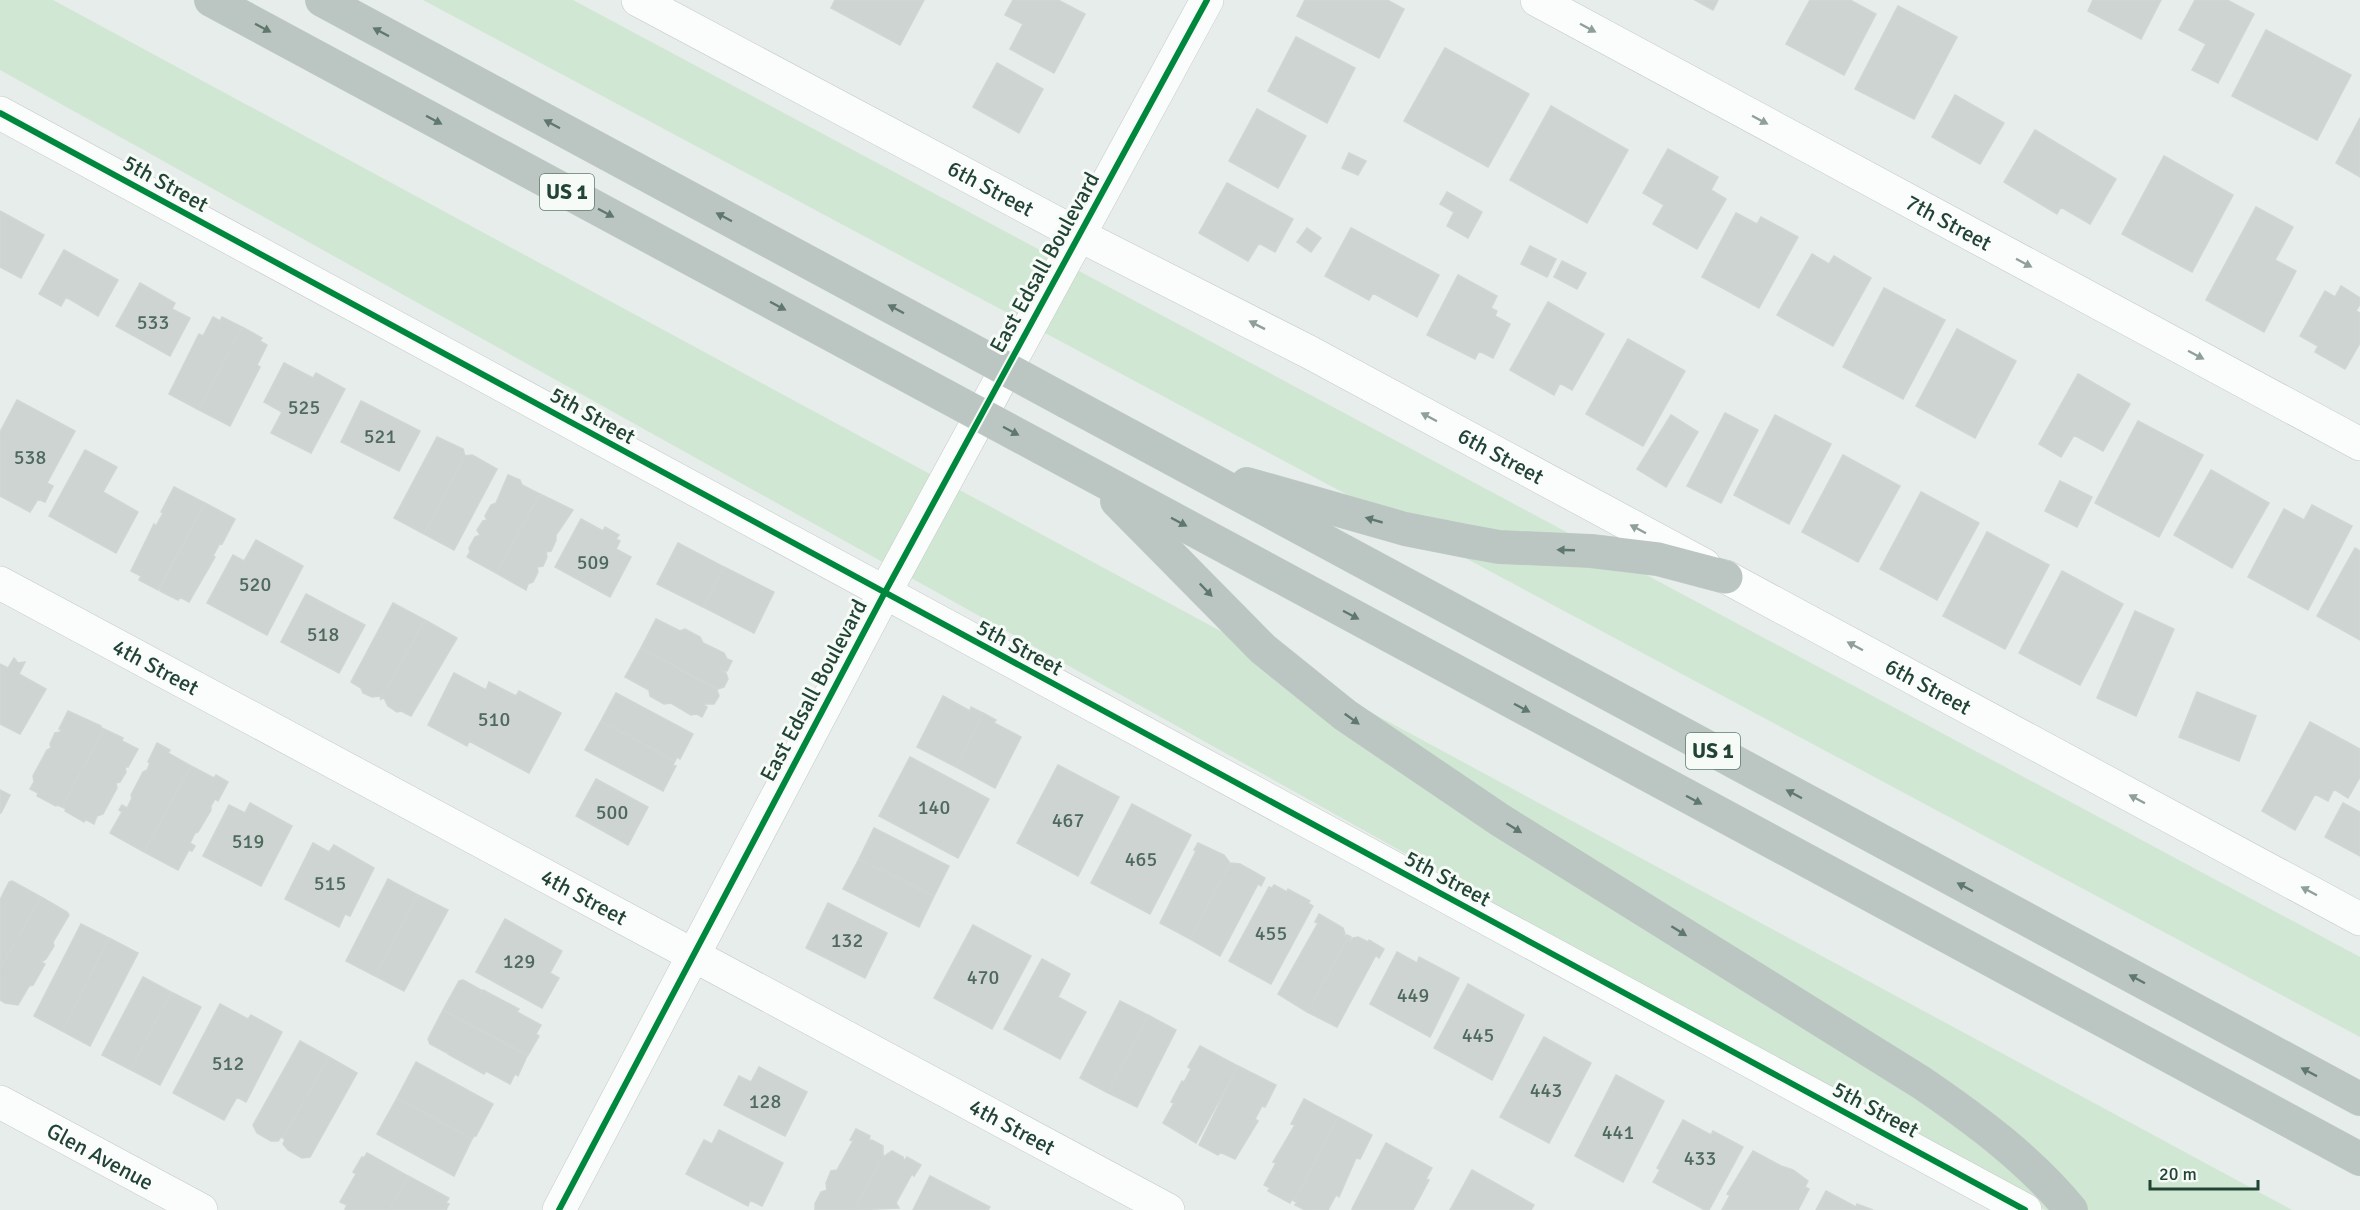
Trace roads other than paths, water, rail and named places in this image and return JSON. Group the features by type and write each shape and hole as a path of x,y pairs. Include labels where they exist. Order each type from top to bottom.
{"highway":[{"name":"US 1","path":"211,0 2360,1158"},
{"name":"US 1","path":"322,0 2360,1099"},
{"path":"1189,468 1405,529 1499,547 1591,551 1658,559 1726,577"},
{"path":"1090,475 1263,649 1345,715 1500,820 1930,1088 2019,1155 2071,1210"}],"street":[{"name":"6th Street","path":"638,0 1079,235 1309,352 2360,919"},
{"name":"East Edsall Boulevard","path":"559,1210 884,594 1207,0"},
{"name":"7th Street","path":"1537,0 2360,444"},
{"name":"5th Street","path":"0,113 884,594 2025,1210"},
{"name":"4th Street","path":"0,583 1168,1210"},
{"name":"Glen Avenue","path":"0,1102 201,1210"}]}
